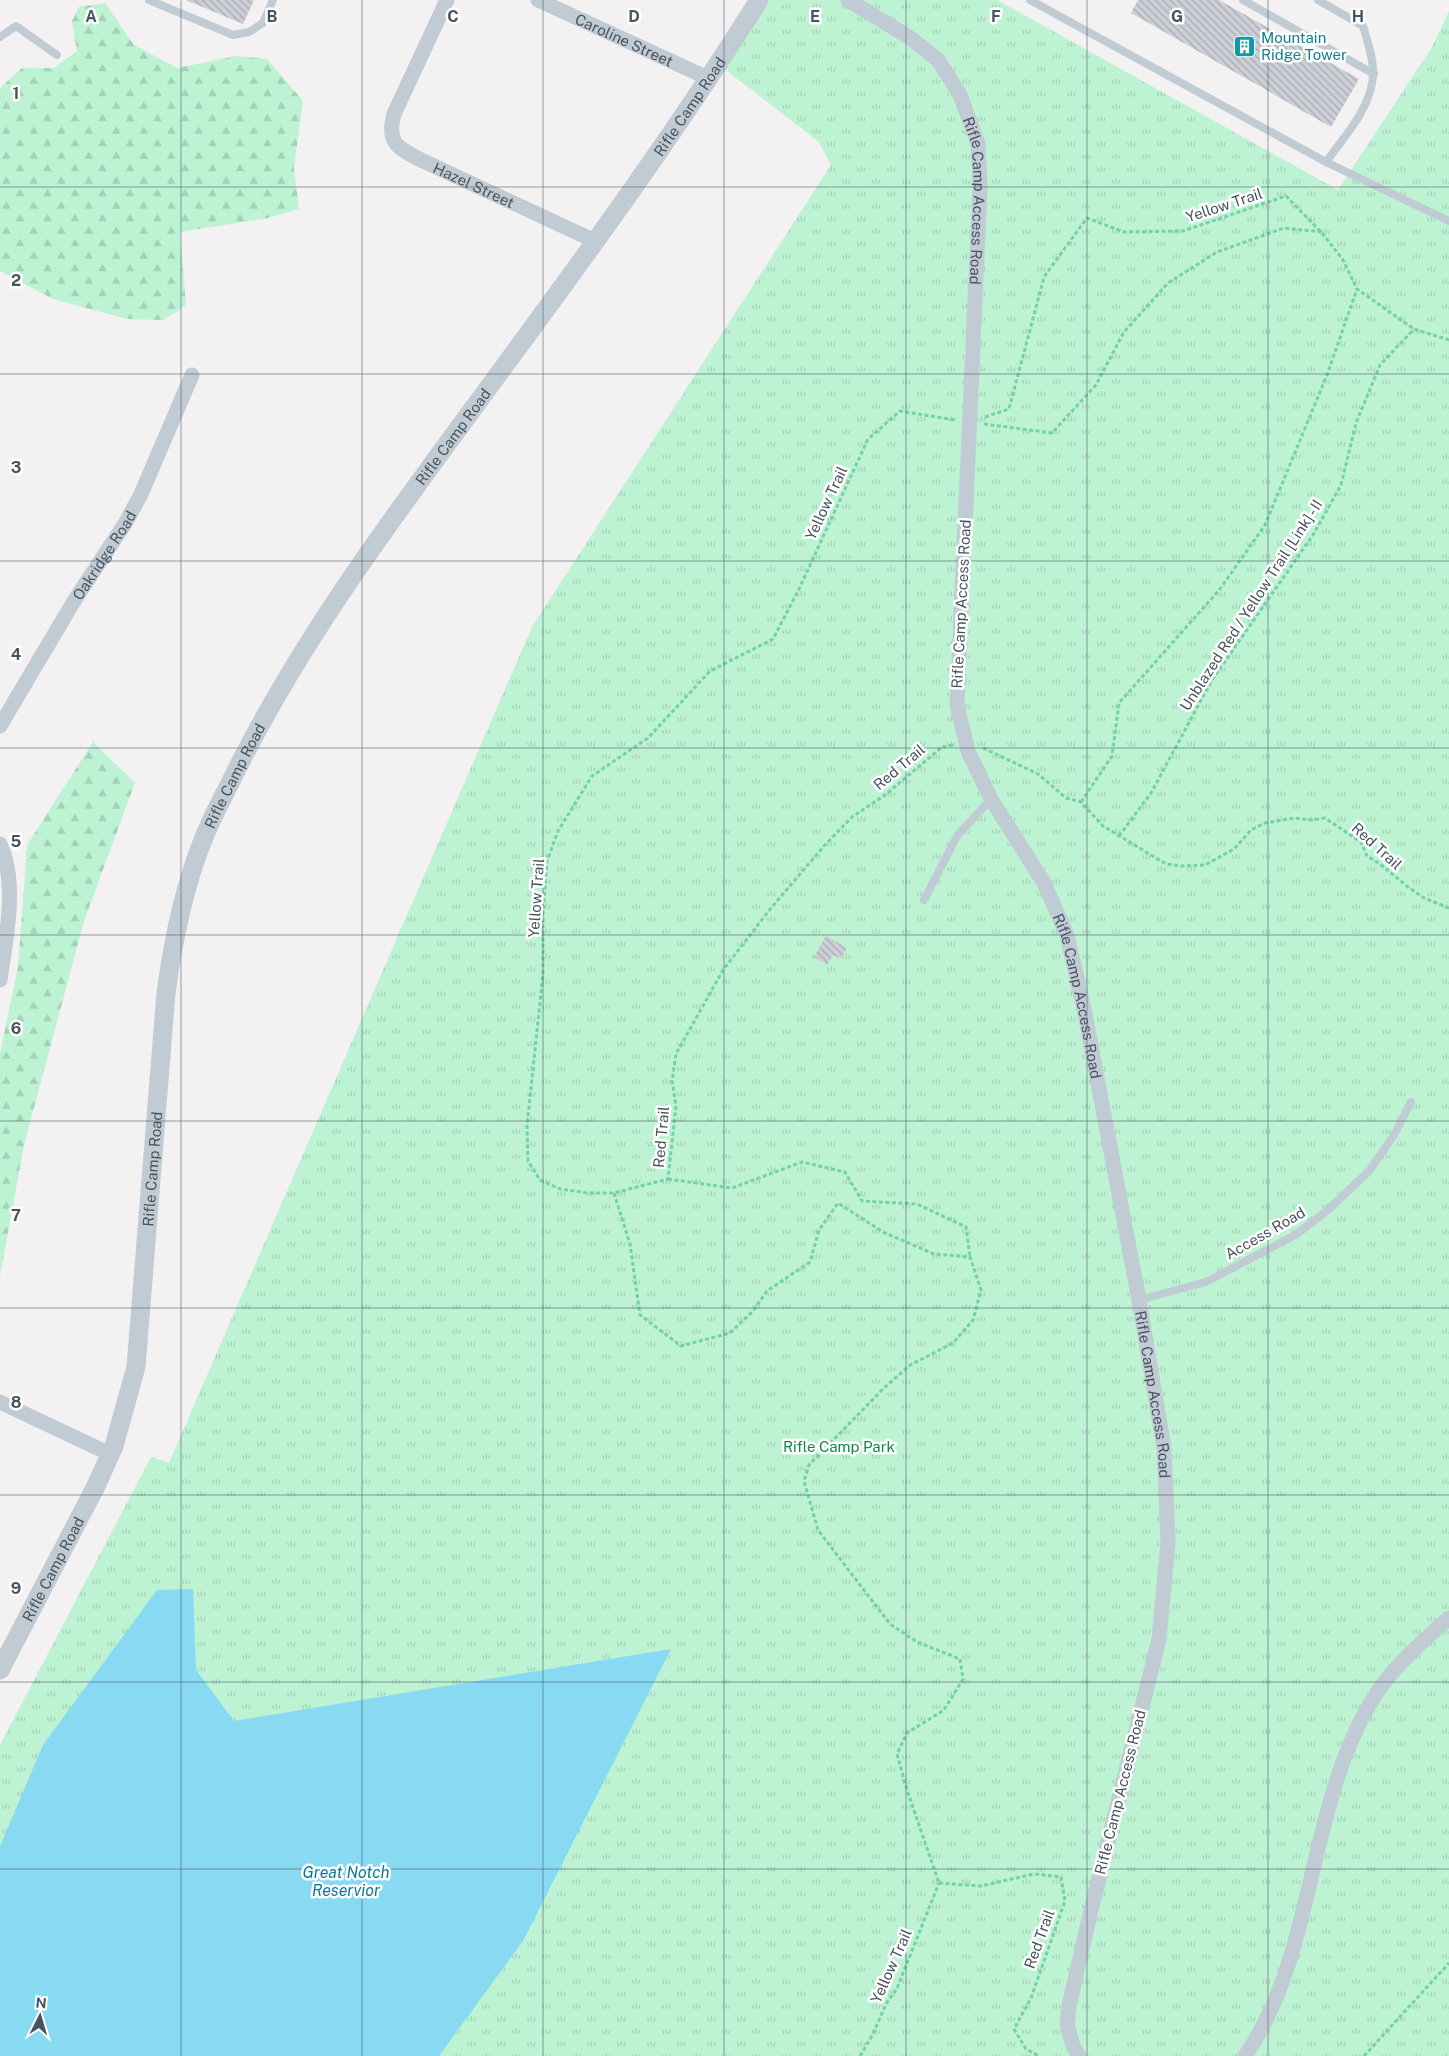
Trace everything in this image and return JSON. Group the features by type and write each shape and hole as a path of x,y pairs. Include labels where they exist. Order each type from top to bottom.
{"street":[{"name":"Hazel Street","path":"447,0 399,102 390,126 391,138 400,149 595,241"},
{"name":"Caroline Street","path":"538,0 710,78"},
{"name":"Rifle Camp Road","path":"0,1670 96,1486 110,1454 136,1367 159,1068 173,942 186,889 203,839 284,680 331,606 412,489 595,241 710,78 760,0"},
{"name":"Rifle Camp Access Road","path":"848,0 908,37 938,60 960,95 978,144 980,187 957,706 966,743 991,799 1044,883 1067,935 1084,1009 1139,1300 1164,1448 1168,1543 1159,1639 1090,1910 1069,2006 1067,2024 1073,2046 1079,2056"},
{"name":"Oakridge Road","path":"0,726 69,608 126,522 141,494 192,375"},
{"path":"0,844 7,858 9,889 0,980"},
{"path":"0,1402 110,1454"},
{"path":"1245,2056 1272,2007 1294,1947 1324,1819 1341,1765 1378,1691 1413,1650 1449,1618"}],"lane":[{"path":"149,0 233,35 249,32 263,23 273,0"},
{"path":"1030,0 1326,162 1449,221"},
{"path":"1243,0 1374,74"},
{"path":"1318,0 1363,26 1374,74 1370,90 1356,120 1326,162"},
{"path":"0,37 16,26 57,55"},
{"path":"924,900 957,836 991,799"},
{"name":"Access Road","path":"1139,1300 1206,1282 1297,1234 1329,1209 1369,1171 1394,1135 1411,1102"}],"path":[{"name":"Yellow Trail","path":"614,1193 587,1193 560,1189 540,1180 528,1160 527,1126 543,974 543,915 547,861 558,832 592,776 648,738 710,671 773,638 868,439 900,411 970,422 1009,409 1044,277 1087,218 1124,232 1183,231 1286,196 1322,232 1343,260 1357,288 1414,329 1449,340"},
{"path":"970,422 1052,433 1096,385 1124,332 1168,282 1217,252 1284,228 1322,232"},
{"path":"1081,802 1112,756 1119,703 1220,589 1265,525 1327,376 1357,288"},
{"name":"Unblazed Red / Yellow Trail [Link] - II","path":"1119,836 1151,793 1212,680 1313,535 1341,485 1356,423 1380,365 1414,329"},
{"name":"Red Trail","path":"614,1193 668,1179 676,1106 672,1081 676,1054 723,970 824,846 852,817 885,795 942,747 966,743 997,753 1038,774 1066,798 1081,802 1103,826 1166,864 1183,866 1205,865 1234,849 1251,830 1265,823 1294,818 1324,818 1361,842 1367,856 1408,887 1424,898 1449,908"},
{"path":"668,1179 732,1188 802,1162 845,1172 862,1201 917,1204 966,1227 970,1257 981,1290 973,1320 952,1343 910,1365 883,1389 809,1465 804,1481 818,1530 890,1624 917,1642 960,1659 963,1679 944,1710 907,1733 897,1754 907,1790 939,1883"},
{"path":"614,1193 630,1244 640,1315 681,1346 730,1333 752,1311 767,1291 810,1262 819,1230 838,1203 883,1232 934,1254 970,1257"},
{"name":"Red Trail","path":"939,1883 981,1886 1034,1874 1061,1878 1065,1901 1031,1998 1014,2029 1026,2049 1040,2056"},
{"name":"Yellow Trail","path":"860,2056 896,1988 939,1883"},
{"path":"1364,2056 1449,1964"}],"green space":[{"name":"Rifle Camp Park","path":"766,0 997,0 1338,190 1432,47 1449,11 1449,2056 0,2056 0,1745 151,1457 169,1463 532,627 831,165 819,142 723,68"},
{"path":"105,3 134,45 177,68 236,56 267,59 303,101 294,167 299,209 268,218 180,232 186,305 164,320 127,319 53,299 0,271 0,88 22,68 54,68 77,51 72,21 79,7"},
{"path":"93,742 135,783 84,921 24,1145 0,1276 0,1054 18,967 27,845"}],"water":[{"name":"Great Notch Reservior","path":"193,1589 196,1670 234,1721 671,1649 523,1941 439,2056 0,2056 0,1846 43,1745 157,1590"}],"building":[{"path":"186,0 254,0 243,24"},
{"name":"Mountain Ridge Tower","path":"1138,0 1219,0 1359,79 1331,127 1131,13"},
{"path":"826,936 847,948 841,959 833,955 827,965 814,957"}],"place":[{"name":"Mountain Ridge Tower","path":"1245,46"}]}
